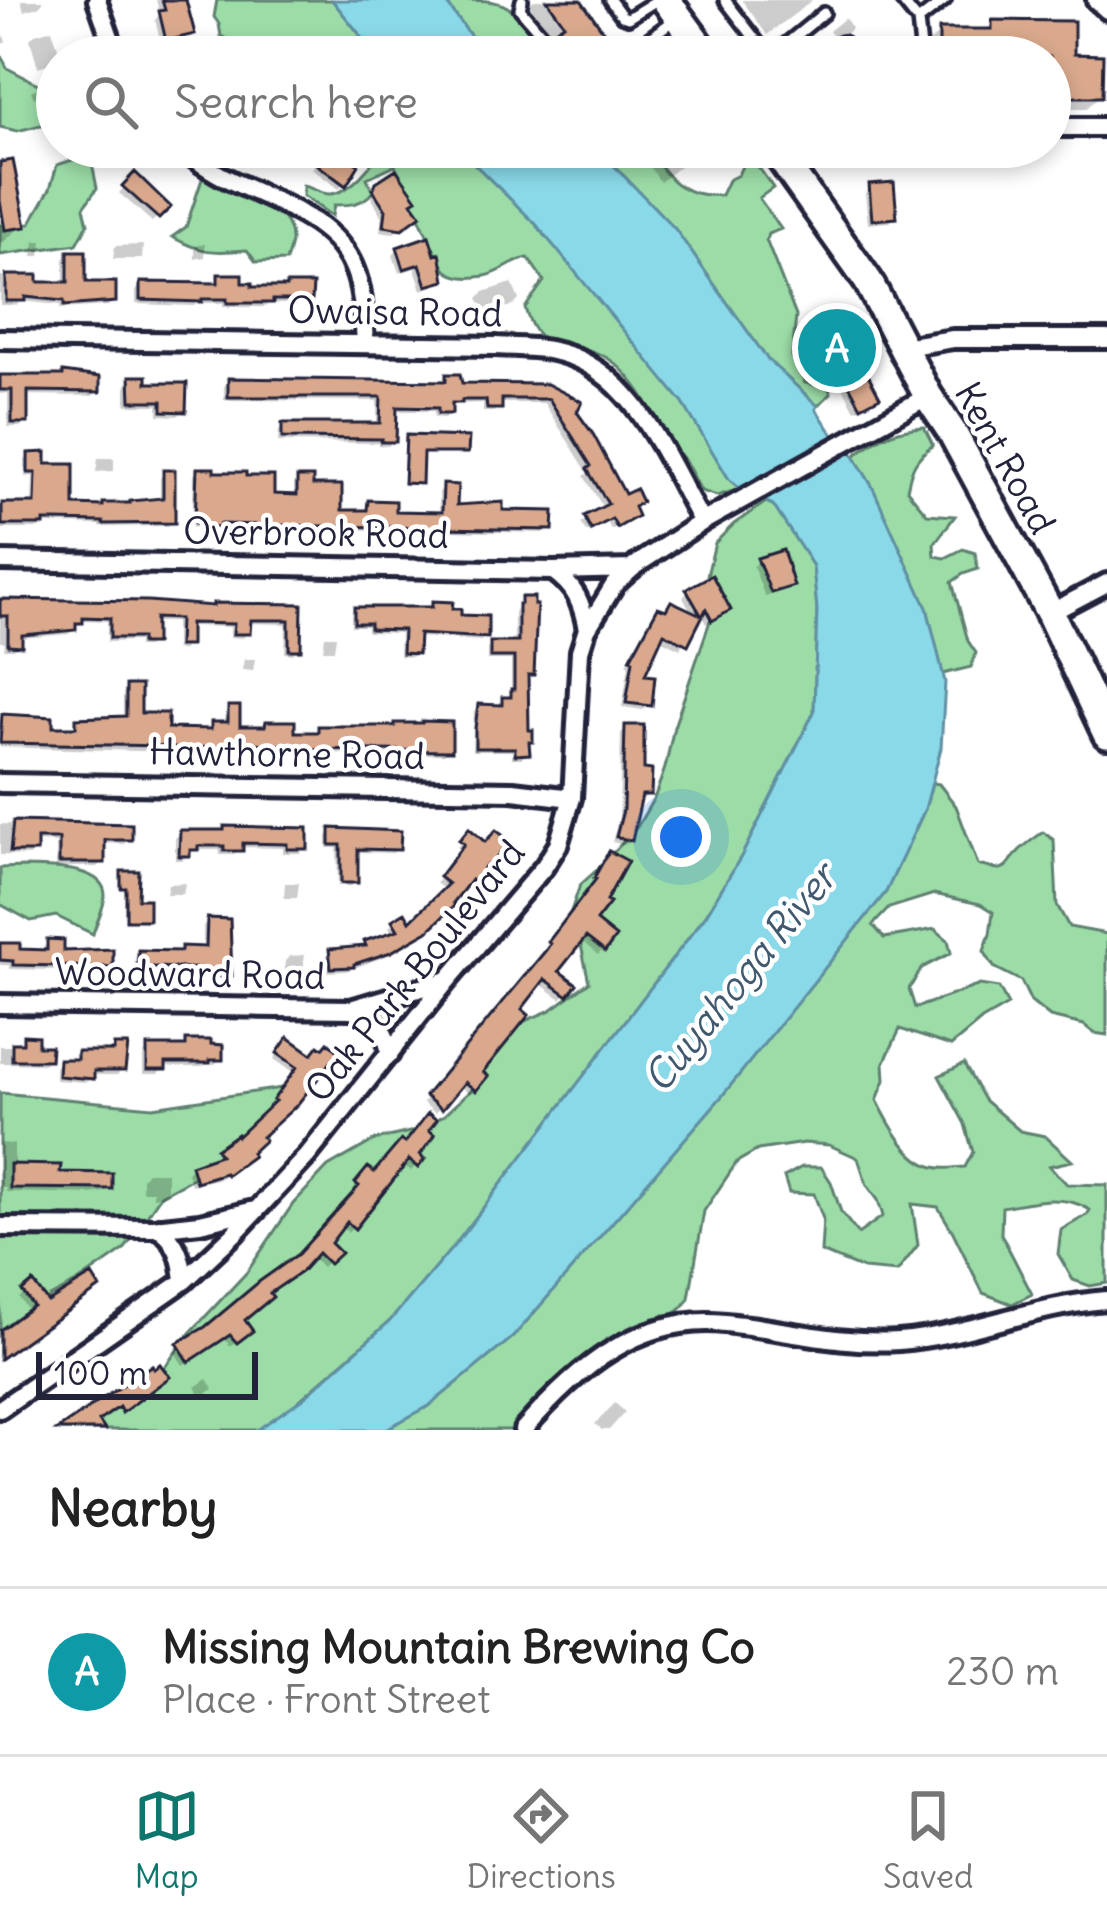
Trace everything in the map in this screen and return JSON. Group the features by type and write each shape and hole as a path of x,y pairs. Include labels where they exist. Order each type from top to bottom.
{"main road":[{"path":"667,5 688,36"},
{"name":"Kent Road","path":"788,168 858,265 1051,614 1107,734"}],"street":[{"path":"97,0 110,36"},
{"path":"1071,127 1107,127"},
{"path":"209,168 303,215 331,236 355,271 362,293 364,343"},
{"name":"Owaisa Road","path":"0,339 530,347 564,353 587,363 620,388 639,411 702,522"},
{"path":"904,347 953,339 1107,339"},
{"name":"Oak Park Boulevard","path":"0,1409 184,1281 259,1209 552,856 572,798 580,650 614,585 702,522 928,396"},
{"name":"Overbrook Road","path":"0,561 632,569"},
{"path":"553,571 574,590 587,629"},
{"path":"1051,614 1107,583"},
{"name":"Hawthorne Road","path":"0,782 513,791 572,798"},
{"name":"Woodward Road","path":"0,1004 351,1009 447,980"},
{"path":"351,1009 367,1015 382,1029 389,1054"},
{"path":"0,1227 159,1227 259,1209"},
{"path":"159,1227 180,1253 184,1281"},
{"path":"523,1430 584,1367 614,1346 658,1328 708,1322 832,1340 896,1341 1107,1300"}],"lane":[{"path":"522,0 520,9 543,36"},
{"path":"610,0 628,18 667,5"},
{"path":"725,0 753,36"},
{"path":"901,0 918,21 920,36"},
{"path":"918,21 945,0"},
{"path":"641,36 667,5"},
{"path":"795,36 824,13"}],"green space":[{"path":"217,0 332,0 361,36 221,36 214,17"},
{"path":"444,0 508,7 532,36 471,36"},
{"path":"0,52 7,68 36,83 36,126 17,131 0,127"},
{"path":"56,168 93,168 97,188 84,207 88,224 77,244 0,255 0,225 30,224"},
{"path":"389,168 367,178 373,192 369,196 334,205 332,216 303,196 303,186 327,194 338,192 368,169"},
{"path":"396,168 479,168 535,223 625,330 683,403 729,479 740,489 717,496 701,491 619,367 592,352 542,338 525,308 544,281 528,258 485,276 460,277 447,271"},
{"path":"616,168 662,168 686,189 721,195 741,168 759,168 773,188 759,198 781,229 768,234 766,240 796,316 792,357 805,383 828,387 831,393 818,406 768,360 675,229"},
{"path":"203,176 259,198 282,216 291,242 286,261 256,262 247,250 208,251 172,237 186,227"},
{"path":"924,427 933,445 915,464 907,490 927,514 955,516 934,544 935,556 945,558 963,549 975,553 978,569 952,582 968,641 976,653 971,667 943,674 927,608 854,456 887,435"},
{"path":"766,502 773,505 813,566 817,609 814,712 742,855 706,915 458,1241 390,1321 293,1406 293,1430 67,1430 158,1376 190,1333 247,1272 293,1204 328,1167 375,1140 414,1131 444,1115 472,1089 504,1030 551,1010 589,982 579,936 569,917 580,885 637,827 655,796 712,615 705,584 715,543"},
{"path":"932,783 939,784 956,806 978,865 1003,868 1043,832 1054,840 1057,905 1069,927 1107,934 1107,1035 1050,1017 1031,1002 1021,981 994,967 984,951 993,912 980,904 934,894 889,908 873,925 884,938 935,929 948,940 951,953 922,968 909,989 915,1008 980,985 999,988 1008,1005 951,1046 900,1029 884,1063 885,1080 877,1100 900,1140 916,1157 938,1168 965,1167 973,1152 965,1124 939,1076 964,1064 984,1100 1020,1131 1045,1136 1072,1161 1049,1166 1067,1184 1107,1185 1107,1283 1090,1286 1073,1280 1058,1254 1061,1230 1090,1210 1058,1200 1002,1207 1001,1234 1032,1294 1012,1304 983,1293 938,1207 912,1204 918,1245 897,1272 863,1269 821,1252 823,1219 814,1194 789,1193 784,1177 802,1167 821,1167 841,1212 858,1234 883,1216 858,1158 829,1145 804,1143 758,1150 737,1162 704,1211 689,1298 679,1310 665,1315 667,1319 620,1338 583,1363 514,1430 384,1430 429,1406 513,1337 722,1096 886,892 925,809"},
{"path":"0,868 72,870 95,878 105,895 93,934 56,916 31,921 0,904"},
{"path":"281,1088 263,1140 161,1195 124,1250 50,1297 0,1353 0,1093 153,1107"}],"water":[{"path":"332,0 444,0 471,36 361,36"},
{"name":"Cuyahoga River","path":"479,168 616,168 675,229 768,360 818,406 872,486 927,608 945,682 941,748 925,809 886,892 722,1096 513,1337 429,1406 384,1430 257,1430 302,1399 390,1321 458,1241 706,915 742,855 814,712 817,609 813,566 773,505 729,479 683,403 535,223"}],"building":[{"path":"162,0 186,0 195,34 165,36 159,11 165,10"},
{"path":"547,0 581,0 607,36 555,36 552,32 564,24"},
{"path":"992,20 1074,21 1074,54 1103,55 1102,97 1071,97 1071,36 939,36 939,29 992,29"},
{"path":"13,160 26,227 5,230 0,162"},
{"path":"322,168 357,168 346,186"},
{"path":"396,169 417,199 412,202 421,215 402,229 384,226 386,210 373,190 376,182"},
{"path":"135,172 171,207 159,219 122,186"},
{"path":"894,182 897,218 872,220 869,184"},
{"path":"429,236 435,255 440,253 445,281 427,286 420,264 404,269 397,247"},
{"path":"68,251 86,251 86,282 116,282 116,302 64,306 64,301 25,297 25,301 6,301 6,275 68,282"},
{"path":"218,274 242,274 242,283 252,283 252,287 313,284 312,300 140,300 140,282 218,283"},
{"path":"835,323 880,397 861,407 816,333"},
{"path":"63,372 100,377 100,392 28,391 28,423 12,423 12,390 0,390 0,375"},
{"path":"446,374 460,374 462,383 547,384 582,402 577,412 625,494 636,489 642,502 634,507 638,516 617,528 612,519 591,530 584,516 608,504 587,469 591,466 549,399 502,399 502,409 487,409 486,400 462,400 452,403 452,414 438,414 438,408 397,407 396,442 381,442 282,438 282,423 380,423 381,397 228,397 228,378 446,381"},
{"path":"130,376 147,376 147,383 187,383 186,412 162,411 162,401 131,401"},
{"path":"406,435 469,437 468,453 423,453 422,484 404,483"},
{"path":"46,452 46,464 74,464 74,505 163,498 163,470 175,470 175,523 2,525 2,503 35,503 36,473 28,473 28,453"},
{"path":"197,468 274,476 274,494 297,495 297,477 313,477 313,485 342,485 342,510 367,510 368,500 396,501 396,511 442,512 443,484 458,485 457,505 503,502 503,510 554,511 553,530 202,527 195,523"},
{"path":"783,550 794,586 771,593 757,558"},
{"path":"712,575 731,610 712,621 706,609 688,645 664,633 645,675 655,676 652,706 626,703 630,659 658,607 666,610 671,601 701,615 686,589"},
{"path":"521,597 534,597 537,605 534,675 528,675 533,742 529,742 530,754 515,755 515,748 475,748 475,729 478,704 502,705 502,697 511,697 514,689 514,657 490,657 490,642 518,642"},
{"path":"0,599 302,604 301,650 289,650 289,620 251,620 250,634 233,634 234,624 190,623 190,646 178,646 179,619 155,618 155,644 141,644 141,638 110,638 110,618 83,617 76,630 22,635 22,646 8,645 8,616 0,616"},
{"path":"432,601 453,602 452,609 461,609 461,615 488,616 488,638 419,634 418,654 402,653 403,630 370,629 370,623 354,623 354,607 432,607"},
{"path":"126,685 141,685 141,713 168,713 168,728 211,729 211,722 228,722 228,706 240,706 240,726 295,721 295,732 318,732 318,726 452,722 452,751 301,749 253,743 253,747 166,748 0,743 2,714 53,717 53,727 76,727 76,718 126,716"},
{"path":"625,725 644,725 644,769 652,770 651,795 642,795 632,841 616,837 623,810"},
{"path":"13,821 132,824 132,840 105,840 105,863 59,863 59,839 37,839 37,852 10,852"},
{"path":"224,826 308,828 308,849 243,843 243,851 198,846 190,850 190,856 179,856 180,830 224,830"},
{"path":"330,828 401,831 400,850 358,849 358,883 341,883 341,845 330,845"},
{"path":"469,828 485,842 496,830 510,841 471,880 455,905 428,931 391,952 354,967 331,968 329,949 366,946 364,941 398,930 392,920 405,912 410,921 448,884 439,877 464,844 459,840"},
{"path":"609,851 628,861 606,901 610,903 596,921 616,937 605,952 586,937 559,971 577,984 568,996 545,979 522,1009 529,1015 483,1072 488,1076 476,1091 465,1082 442,1110 425,1096 546,950 596,879"},
{"path":"121,871 139,871 138,899 149,899 149,920 126,920"},
{"path":"207,918 230,919 232,976 214,976 214,969 138,970 138,950 206,947"},
{"path":"47,939 64,940 64,951 113,949 113,967 13,965 13,961 0,960 0,943 47,950"},
{"path":"23,1035 38,1036 38,1046 51,1046 50,1060 12,1060 12,1043 23,1043"},
{"path":"288,1037 312,1054 328,1042 339,1052 297,1105 262,1137 265,1140 253,1156 227,1175 196,1182 191,1165 220,1155 216,1149 238,1136 275,1101 297,1067 277,1053"},
{"path":"186,1040 223,1045 223,1060 166,1063 166,1070 147,1070 147,1046 186,1046"},
{"path":"114,1045 128,1045 125,1071 94,1071 94,1079 58,1076 59,1059 77,1059 77,1051 114,1051"},
{"path":"428,1113 437,1120 429,1130 435,1135 420,1155 425,1159 418,1168 409,1160 355,1229 347,1222 331,1243 341,1253 329,1264 318,1253 245,1320 253,1331 237,1343 230,1335 189,1362 177,1343 205,1327 298,1254 359,1186 355,1183 368,1167 374,1172"},
{"path":"10,1164 112,1173 112,1189 10,1188"},
{"path":"92,1275 100,1288 0,1359 0,1330 33,1306 22,1291 33,1282 48,1302"},
{"path":"160,1364 170,1377 122,1413 119,1407 99,1421 105,1430 57,1430 152,1365 154,1369"}],"place":[{"name":"Missing Mountain Brewing Co","path":"837,348"}]}
